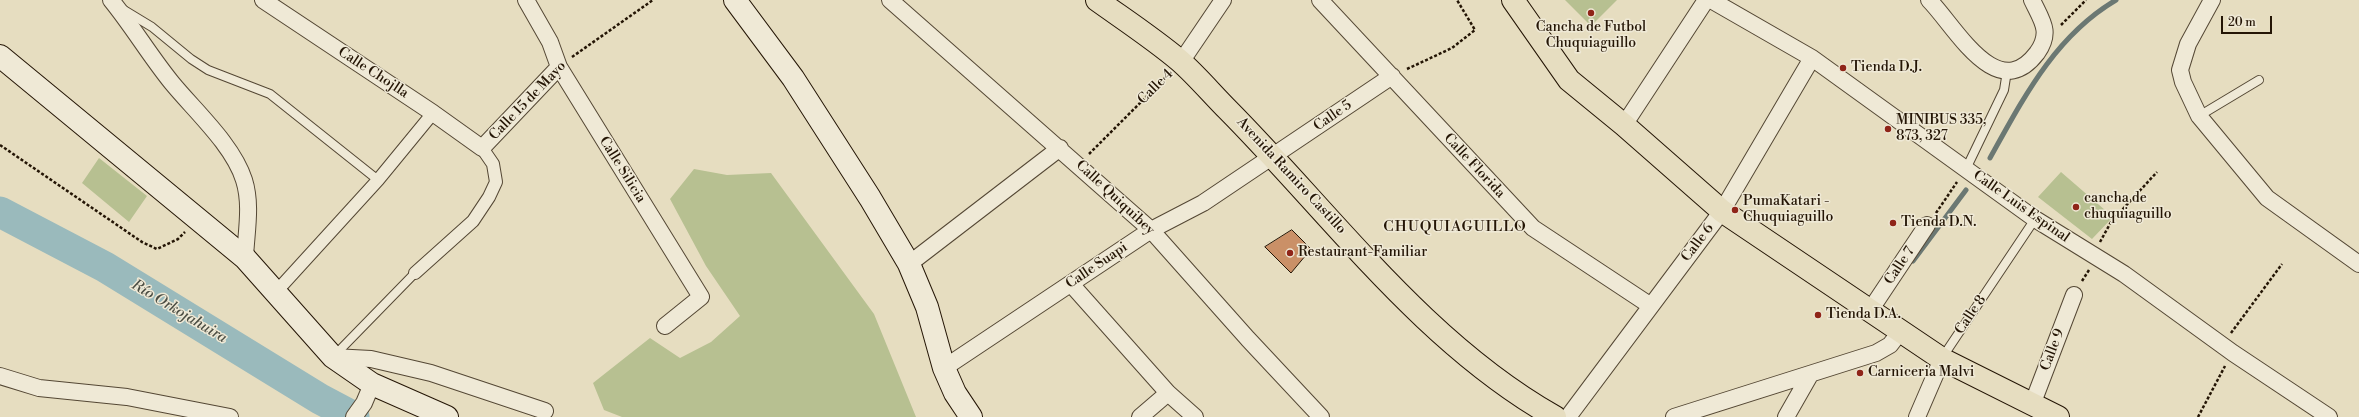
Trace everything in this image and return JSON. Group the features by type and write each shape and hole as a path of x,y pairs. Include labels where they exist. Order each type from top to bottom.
{"main road":[{"path":"736,0 793,78 870,198 909,264 927,307 944,368 956,393 971,417"},
{"name":"Avenida Ramiro Castillo","path":"1097,0 1181,62 1274,156 1390,282 1457,347 1507,386 1555,417"},
{"path":"1513,0 1569,80 1624,125 1722,211 1869,312 1942,359 2058,417"},
{"path":"0,56 245,258 333,358 368,394 447,417"}],"street":[{"name":"Calle Chojlla","path":"265,0 433,113 482,148"},
{"name":"Calle Silicia","path":"526,0 550,42 559,67 701,297 665,326"},
{"name":"Calle Quiquibey","path":"890,0 1079,164 1151,230 1243,334 1322,417"},
{"name":"Calle 4","path":"1181,62 1223,0"},
{"name":"Calle Florida","path":"1320,0 1532,228 1651,306"},
{"path":"1624,125 1706,0"},
{"name":"Calle Luis Espinal","path":"1711,0 1812,58 2035,219 2124,274 2228,349 2329,417"},
{"path":"1930,0 1975,54 1990,65 2007,71 2020,69 2030,61 2042,46 2046,34 2045,26 2032,0"},
{"path":"2212,0 2188,44 2180,70 2183,82 2199,116 2267,198 2359,264"},
{"path":"112,2 171,82 218,137 236,163 244,180 249,211 246,228 245,258"},
{"name":"Calle 6","path":"1568,417 1722,211 1812,58"},
{"name":"Calle 15 de Mayo","path":"482,148 559,67"},
{"name":"Calle 5","path":"1274,156 1392,76"},
{"path":"275,293 378,180 433,113"},
{"path":"416,273 473,221 489,197 496,182 493,164 482,148"},
{"path":"909,264 1060,148"},
{"name":"Calle Suapi","path":"944,368 1151,230 1203,203 1274,156"},
{"name":"Calle 7","path":"1869,312 1927,226"},
{"path":"1071,284 1168,393 1194,417"},
{"name":"Calle 9","path":"2032,405 2074,295"},
{"path":"1674,417 1876,353 1890,344 1900,332"},
{"path":"333,358 371,359 425,371 545,411"},
{"name":"Calle 8","path":"1917,417 1942,359"},
{"path":"1786,417 1810,375"},
{"path":"0,376 39,388 126,397 230,417"},
{"path":"1140,417 1168,393"},
{"path":"354,417 368,394"}],"lane":[{"path":"112,2 152,27 191,59 208,70 270,94 378,180"},
{"path":"1966,168 2004,90 2007,71"},
{"path":"2199,116 2259,80"},
{"name":"Calle 8","path":"1942,359 2035,219"},
{"path":"333,358 416,273"}],"path":[{"name":"Calle 15 de Mayo","path":"559,67 653,0"},
{"path":"1392,76 1452,48 1475,30 1457,0"},
{"path":"2046,34 2053,32 2086,0"},
{"name":"Calle 4","path":"1079,164 1181,62"},
{"path":"0,145 142,242 158,249 178,239 198,219"},
{"path":"1927,226 1966,168"},
{"path":"2074,295 2097,258 2100,241 2111,222 2157,172"},
{"path":"2198,417 2228,349 2282,264"}],"green space":[{"name":"Cancha de Futbol Chuquiaguillo","path":"1565,0 1617,0 1591,26"},
{"path":"99,158 147,196 129,222 82,183"},
{"path":"694,169 727,175 771,173 874,314 916,417 622,417 604,410 593,383 650,338 680,358 711,342 740,316 706,266 670,199"},
{"name":"cancha de chuquiaguillo","path":"2061,172 2113,217 2092,239 2038,197"}],"building":[{"name":"Restaurant-Familiar","path":"1292,230 1311,249 1291,273 1265,247"}],"waterway":[{"path":"1990,158 2015,113 2058,50 2075,31 2094,15 2116,0"},
{"path":"1913,261 1966,190"},
{"name":"Río Orkojahuira","path":"0,212 105,267 320,399 354,417"}],"place":[{"name":"Cancha de Futbol Chuquiaguillo","path":"1591,13"},
{"name":"Tienda D.J.","path":"1843,68"},
{"name":"MINIBUS 335, 873, 327","path":"1888,129"},
{"name":"cancha de chuquiaguillo","path":"2076,207"},
{"name":"PumaKatari - Chuquiaguillo","path":"1735,210"},
{"name":"Tienda D.N.","path":"1893,223"},
{"name":"Restaurant-Familiar","path":"1290,253"},
{"name":"Tienda D.A.","path":"1818,315"},
{"name":"Carniceria Malvi","path":"1860,373"}],"district":[{"name":"CHUQUIAGUILLO","path":"1455,227"}]}
